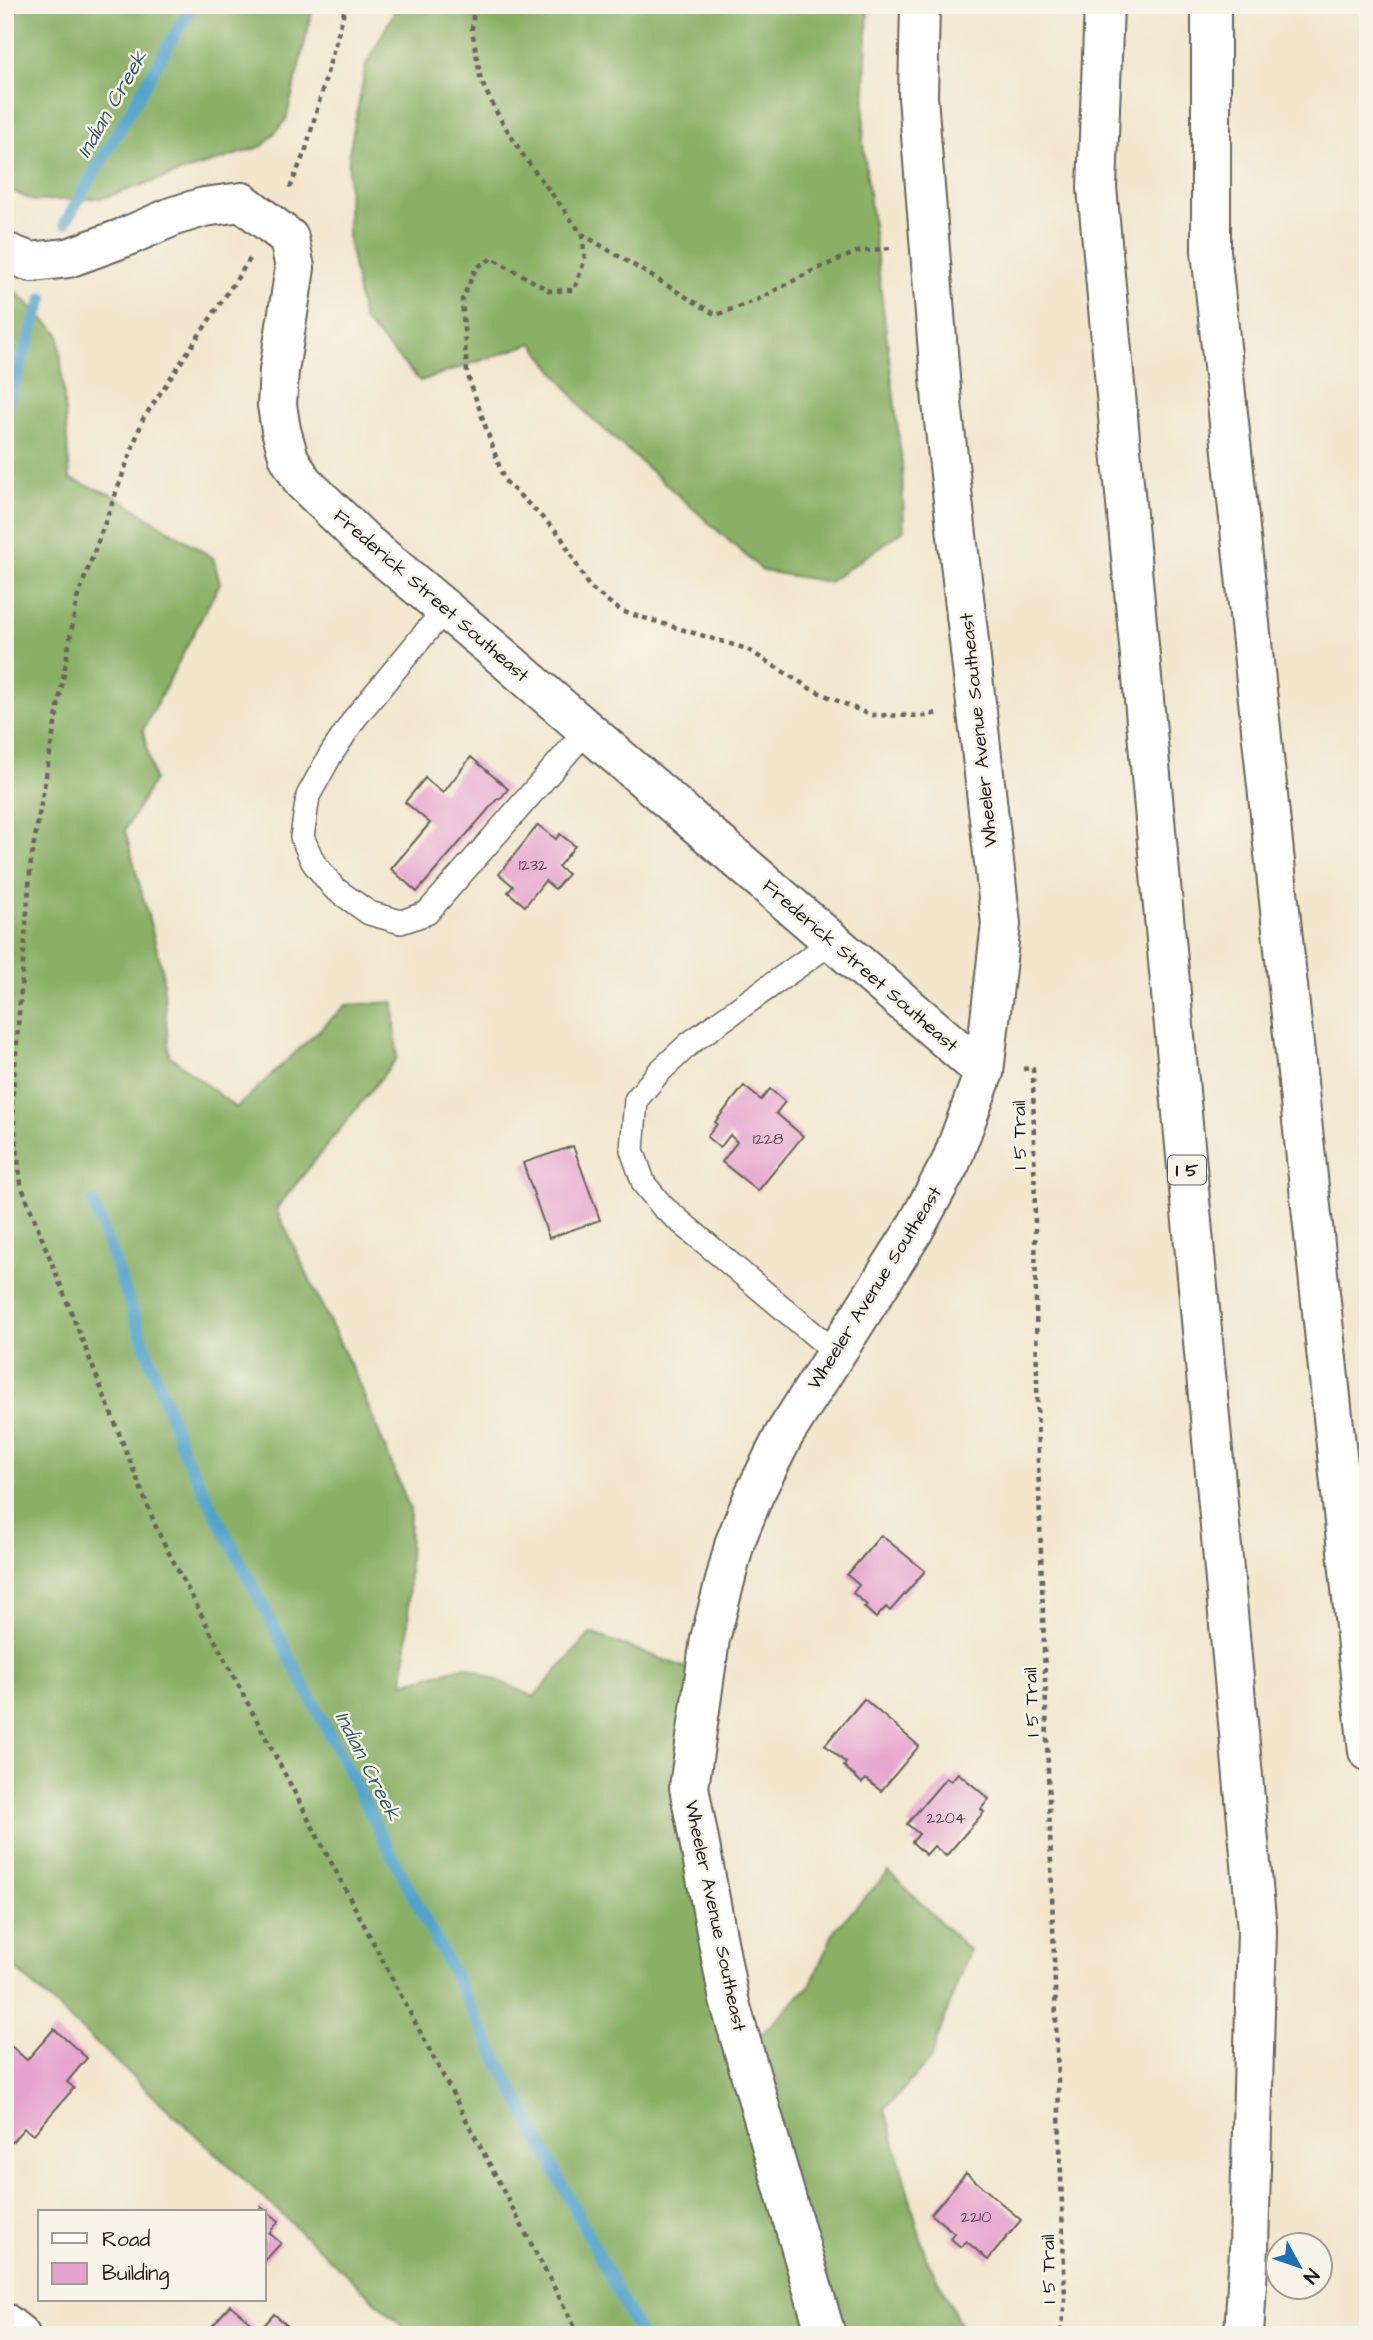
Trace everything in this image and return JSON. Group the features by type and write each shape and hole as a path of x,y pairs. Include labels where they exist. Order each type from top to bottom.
{"main road":[{"name":"Wheeler Avenue Southeast","path":"826,2335 729,2000 688,1787 710,1639 735,1542 754,1495 784,1435 913,1232 951,1162 984,1072 1001,924 942,403 918,97 920,5"},
{"name":"I 5","path":"1104,5 1097,188 1256,1929 1249,2249 1244,2335"},
{"path":"1211,5 1211,251 1368,1751"},
{"name":"Frederick Street Southeast","path":"5,252 31,262 68,258 174,216 204,207 242,202 289,238 295,268 279,371 277,405 289,458 303,482 330,510 984,1072"},
{"path":"5,2323 20,2335"}],"lane":[{"path":"445,609 355,718 308,796 302,837 313,862 334,888 369,913 401,922 427,913 587,730"},
{"path":"832,942 690,1043 659,1072 636,1100 632,1150 644,1184 663,1207 836,1353"}],"path":[{"path":"288,192 306,149 346,5"},
{"path":"474,5 472,29 481,82 525,158 582,234 716,315 757,300 857,251 929,243"},
{"path":"582,234 585,259 574,290 550,291 492,258 477,268 463,300 467,373 503,480 560,535 589,587 621,611 747,649 811,689 870,715 926,716 976,704"},
{"path":"256,250 143,419 77,599 30,861 12,1103 22,1185 158,1532 579,2335"},
{"name":"I 5 Trail","path":"1033,1068 1038,1460 1065,2299 1061,2335"}],"green space":[{"path":"13,5 315,5 286,120 263,146 103,198 34,201 5,188 5,47"},
{"path":"398,5 868,5 863,143 902,464 904,530 829,582 763,571 587,414 533,343 420,381 363,320 348,237 349,153 366,65"},
{"path":"5,281 59,334 70,479 115,496 213,558 220,583 143,730 154,780 125,830 162,968 169,1055 236,1108 346,1005 394,1002 397,1058 276,1209 357,1379 410,1509 408,1630 403,1683 466,1666 534,1697 591,1633 705,1675 689,1787 745,2051 811,1984 835,1929 889,1872 969,1950 930,2060 885,2109 926,2257 966,2335 412,2335 5,1959"}],"building":[{"path":"471,757 508,789 417,892 391,869 430,823 405,802 425,778 443,793"},
{"path":"538,825 556,839 560,834 575,846 558,867 568,874 555,889 545,881 525,906 508,892 513,886 499,874"},
{"path":"744,1086 761,1100 770,1089 785,1102 776,1113 803,1136 758,1191 722,1162 737,1142 730,1135 720,1148 707,1137 717,1124 715,1122"},
{"path":"573,1146 600,1220 549,1238 523,1163"},
{"path":"881,1535 925,1571 890,1611 886,1607 876,1618 864,1607 867,1605 853,1593 859,1585 847,1575"},
{"path":"864,1699 919,1746 881,1791 866,1779 862,1783 844,1766 846,1763 825,1745"},
{"path":"958,1773 989,1799 981,1809 984,1812 946,1856 934,1846 926,1855 912,1842 919,1834 907,1824 946,1778 951,1781"},
{"path":"54,2029 87,2058 67,2082 74,2088 33,2135 24,2128 5,2150 5,2041 27,2060"},
{"path":"966,2173 1021,2220 988,2260 966,2241 961,2247 950,2238 954,2233 931,2214"},
{"path":"266,2211 279,2221 269,2233 281,2243 266,2260"},
{"path":"230,2305 260,2330 274,2314 298,2335 205,2335"}],"waterway":[{"name":"Indian Creek","path":"65,223 192,5"},
{"name":"Indian Creek","path":"5,411 43,298"},
{"name":"Indian Creek","path":"93,1202 183,1451 640,2335"}]}
